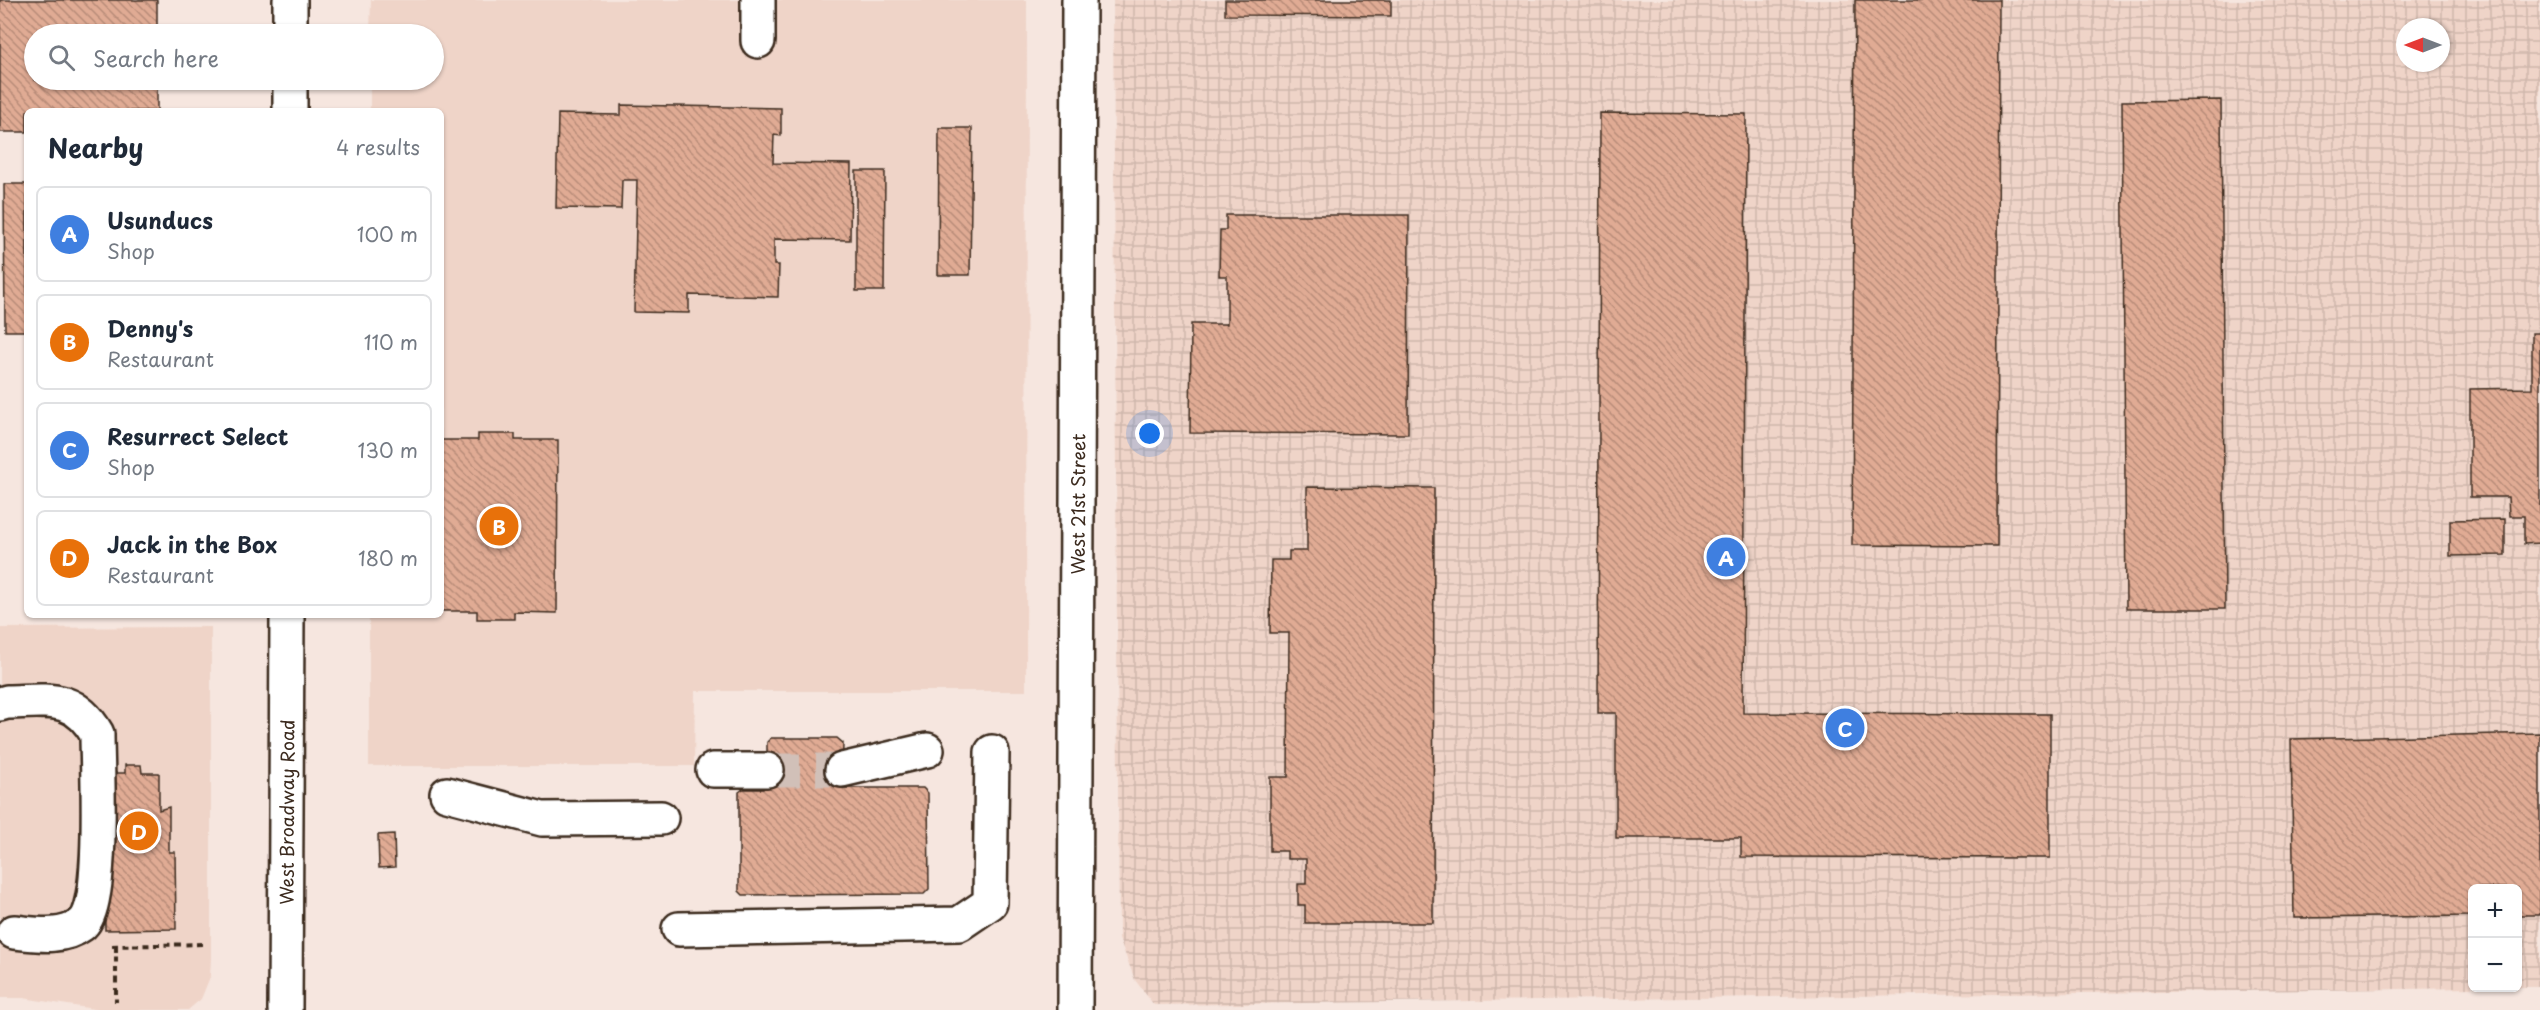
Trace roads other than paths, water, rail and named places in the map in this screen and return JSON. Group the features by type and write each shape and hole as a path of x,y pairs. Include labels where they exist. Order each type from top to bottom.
{"street":[{"path":"290,0 290,24"},
{"path":"758,0 758,41"},
{"name":"West 21st Street","path":"1075,1010 1079,0"},
{"path":"290,90 290,108"},
{"name":"West Broadway Road","path":"285,1010 287,618"},
{"path":"0,704 54,701 72,706 87,718 97,734 97,882 92,907 82,924 57,935 14,932"},
{"path":"842,770 927,750"},
{"path":"678,929 959,924 990,903 992,752"},
{"path":"713,770 768,770"},
{"path":"447,794 542,819 661,818"}],"tunnel":[{"path":"767,770 842,770"}],"place":[{"name":"Denny's","path":"499,526"},
{"name":"Usunducs","path":"1726,557"},
{"name":"Resurrect Select","path":"1845,728"},
{"name":"Jack in the Box","path":"139,831"}]}
